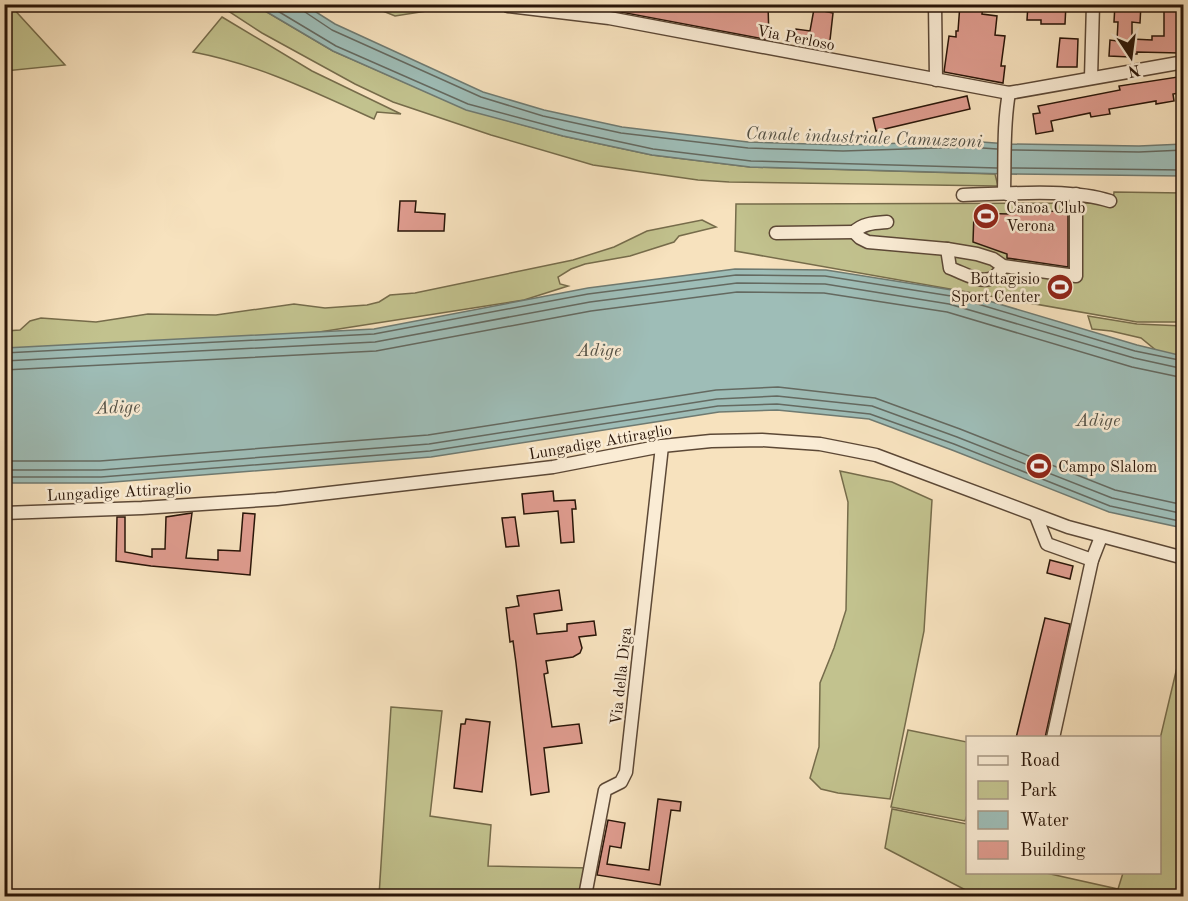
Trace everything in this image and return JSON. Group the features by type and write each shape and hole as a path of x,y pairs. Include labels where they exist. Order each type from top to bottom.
{"street":[{"name":"Via Perloso","path":"507,4 508,6 609,18 1009,93 1184,62"},
{"path":"935,4 936,80"},
{"path":"1091,78 1093,4"},
{"path":"1006,189 1005,138 1009,93"},
{"path":"963,195 1006,189 1096,196 1110,201"},
{"path":"855,232 868,242 947,249 977,254 1003,266 1076,276 1076,194"},
{"path":"855,232 859,227 887,222"},
{"path":"776,233 855,232"},
{"path":"947,249 950,268 978,278 989,281 998,276 1003,266"},
{"name":"Lungadige Attiraglio","path":"4,513 142,508 277,499 553,467 662,446 711,441 762,440 820,444 876,455 1036,516 1101,537 1184,558"},
{"name":"Via della Diga","path":"585,897 605,790 621,782 626,772 662,446"},
{"path":"1036,516 1047,544 1092,560"},
{"path":"1053,736 1092,560 1101,537"}],"green space":[{"path":"4,5 10,5 65,65 5,71"},
{"path":"219,5 255,5 333,51 466,109 563,136 652,155 750,167 995,174 998,186 729,182 698,180 593,165 491,135 393,102 262,33"},
{"path":"368,5 465,5 395,16"},
{"path":"222,17 312,71 401,114 377,112 374,119 263,72 193,52"},
{"name":"Bottagisio Sport Center","path":"1114,192 1183,193 1183,322 1137,322 735,251 736,204 1113,203"},
{"path":"702,220 716,227 679,236 674,242 630,256 585,264 571,269 558,277 560,284 568,286 524,300 313,333 5,353 5,331 20,330 30,321 41,318 96,322 148,314 216,315 294,304 325,308 367,305 379,302 390,295 415,293 573,260 614,247 647,231"},
{"path":"1088,316 1137,324 1183,326 1183,358 1157,351 1141,338 1092,329"},
{"path":"840,471 892,482 932,500 924,631 890,799 821,789 810,778 819,747 820,683 846,610 848,502"},
{"path":"1183,642 1183,896 977,896 885,848 892,809 966,824 966,874 1050,874 1118,889 1123,874 1161,874 1161,736"},
{"path":"391,707 442,711 430,816 491,825 488,866 591,868 581,896 379,896"},
{"path":"908,730 966,742 965,821 891,807"}],"water":[{"path":"255,5 305,5 335,24 483,92 544,110 622,127 748,142 843,145 968,141 1009,144 1139,146 1183,144 1183,176 750,167 652,155 563,136 466,110 333,51"},
{"name":"Adige","path":"735,269 826,270 952,290 1137,345 1183,356 1183,528 1109,512 869,419 777,410 719,412 431,457 101,483 5,483 5,348 374,329 588,288"}],"building":[{"path":"615,4 768,4 769,40 615,11"},
{"path":"960,4 983,5 982,14 997,16 995,35 1005,36 1001,66 1005,66 1003,83 944,72 949,36 956,37 956,31 958,31"},
{"path":"1028,4 1066,4 1065,24 1041,24 1041,20 1027,20"},
{"path":"1115,4 1141,4 1140,23 1132,22 1132,39 1152,40 1152,36 1164,36 1164,4 1178,4 1180,53 1137,52 1137,54 1130,54 1130,57 1109,56 1110,40 1117,41 1118,22 1114,22"},
{"path":"814,9 833,13 829,49 794,41 796,29 810,31"},
{"path":"1060,38 1078,39 1077,67 1057,67"},
{"path":"1184,76 1184,92 1173,94 1174,101 1156,104 1156,101 1109,109 1110,114 1091,117 1090,113 1051,121 1053,131 1036,134 1033,114 1040,113 1038,106 1120,90 1119,86"},
{"path":"967,96 970,109 876,131 873,118"},
{"path":"400,201 416,201 415,212 445,214 444,231 398,231"},
{"path":"1068,211 1068,267 1007,258 1007,254 973,242 974,213"},
{"path":"553,491 554,501 575,500 576,509 572,509 574,542 561,543 558,511 524,514 522,494"},
{"path":"192,513 186,558 218,560 218,550 240,551 243,513 255,514 250,575 116,561 117,517 125,517 125,552 152,557 152,549 165,549 166,517"},
{"path":"515,517 519,546 506,547 502,518"},
{"path":"1050,560 1073,566 1070,579 1047,573"},
{"path":"559,590 562,610 534,614 537,634 567,631 567,624 594,621 596,635 579,637 582,648 580,653 573,657 546,661 548,673 544,674 552,727 579,724 582,743 544,748 549,792 531,795 516,663 513,641 510,642 506,608 519,606 517,596"},
{"path":"1045,618 1070,624 1045,736 1016,736"},
{"path":"466,719 490,722 482,792 454,788 461,724 465,724"},
{"path":"658,799 681,802 680,811 671,810 660,885 597,875 608,820 625,823 621,848 610,846 607,864 649,870"}],"place":[{"name":"Canoa Club Verona","path":"986,216"},
{"name":"Bottagisio Sport Center","path":"1060,287"},
{"name":"Campo Slalom","path":"1039,466"}],"water label":[{"name":"Canale industriale Camuzzoni","path":"864,137"}]}
